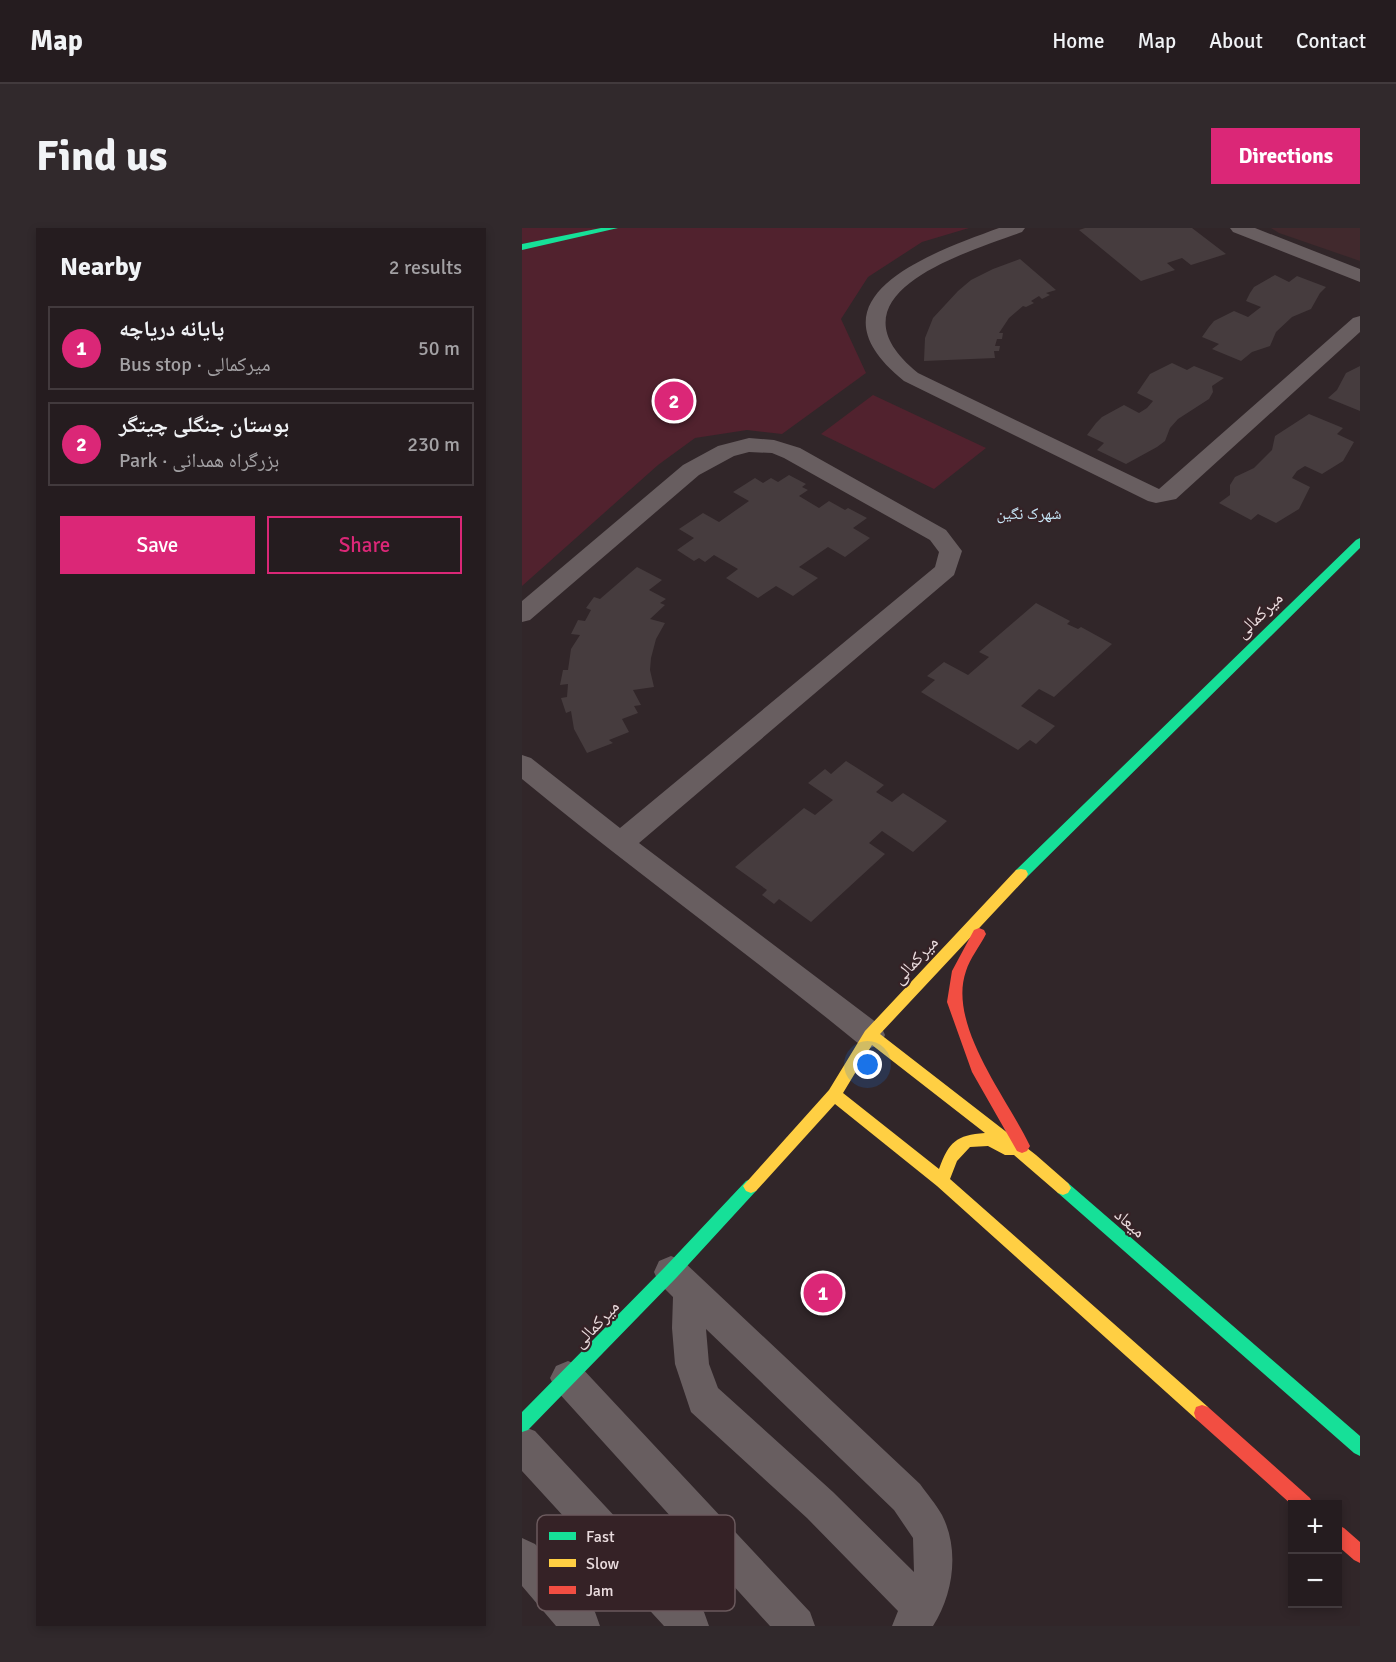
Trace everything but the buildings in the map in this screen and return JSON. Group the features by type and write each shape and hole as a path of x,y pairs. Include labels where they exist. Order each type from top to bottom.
{"main road":[{"path":"522,247 614,228"},
{"name":"میرکمالی","path":"522,1424 568,1378 680,1282 834,1095 870,1035 1004,890 1360,542"},
{"path":"1004,890 959,971 954,1002 979,1072 1030,1160"},
{"name":"میعاد","path":"870,1035 1030,1160 1360,1447"},
{"path":"834,1095 942,1181 1300,1500"},
{"path":"942,1181 951,1157 966,1141 990,1139 1030,1160"},
{"path":"1342,1538 1360,1554"}],"street":[{"path":"1017,228 919,267 899,281 886,292 877,308 877,338 896,365 910,377 1156,496 1168,494 1360,322"},
{"path":"1239,228 1360,276"},
{"path":"522,614 691,470 726,451 749,445 774,447 792,453 938,535 951,551 946,570 619,844"},
{"path":"522,765 619,844 794,973 870,1035"},
{"path":"680,1282 907,1497 932,1535 934,1572 917,1617 820,1505 704,1399 693,1364 680,1282"},
{"path":"568,1378 694,1515"},
{"path":"522,1444 588,1515"},
{"path":"522,1557 537,1575"},
{"path":"735,1560 796,1626"},
{"path":"568,1611 581,1626"},
{"path":"676,1611 690,1626"}],"shaded area":[{"path":"522,228 969,228 922,242 868,277 841,319 866,373 782,434 747,430 695,438 658,465 522,586"},
{"path":"1271,228 1360,228 1360,261 1279,233"},
{"path":"873,395 986,448 934,489 821,434"}],"traffic: fast":[{"path":"522,247 614,228"},
{"path":"1021,874 1360,542"},
{"path":"522,1424 671,1272 751,1186"},
{"path":"1063,1188 1360,1447"}],"traffic: slow":[{"path":"751,1186 834,1095 870,1035 1021,874"},
{"path":"870,1035 1031,1160 1063,1188"},
{"path":"834,1095 942,1181 1202,1413"},
{"path":"942,1181 951,1157 966,1141 990,1139 1010,1150"}],"traffic: jam":[{"path":"979,934 959,971 954,1002 979,1072 1022,1146"},
{"path":"1202,1413 1300,1500"},
{"path":"1342,1538 1360,1554"}],"place":[{"name":"بوستان جنگلی چیتگر","path":"674,401"},
{"name":"پایانه دریاچه","path":"823,1293"}],"district":[{"name":"شهرک نگین","path":"1029,514"}]}
